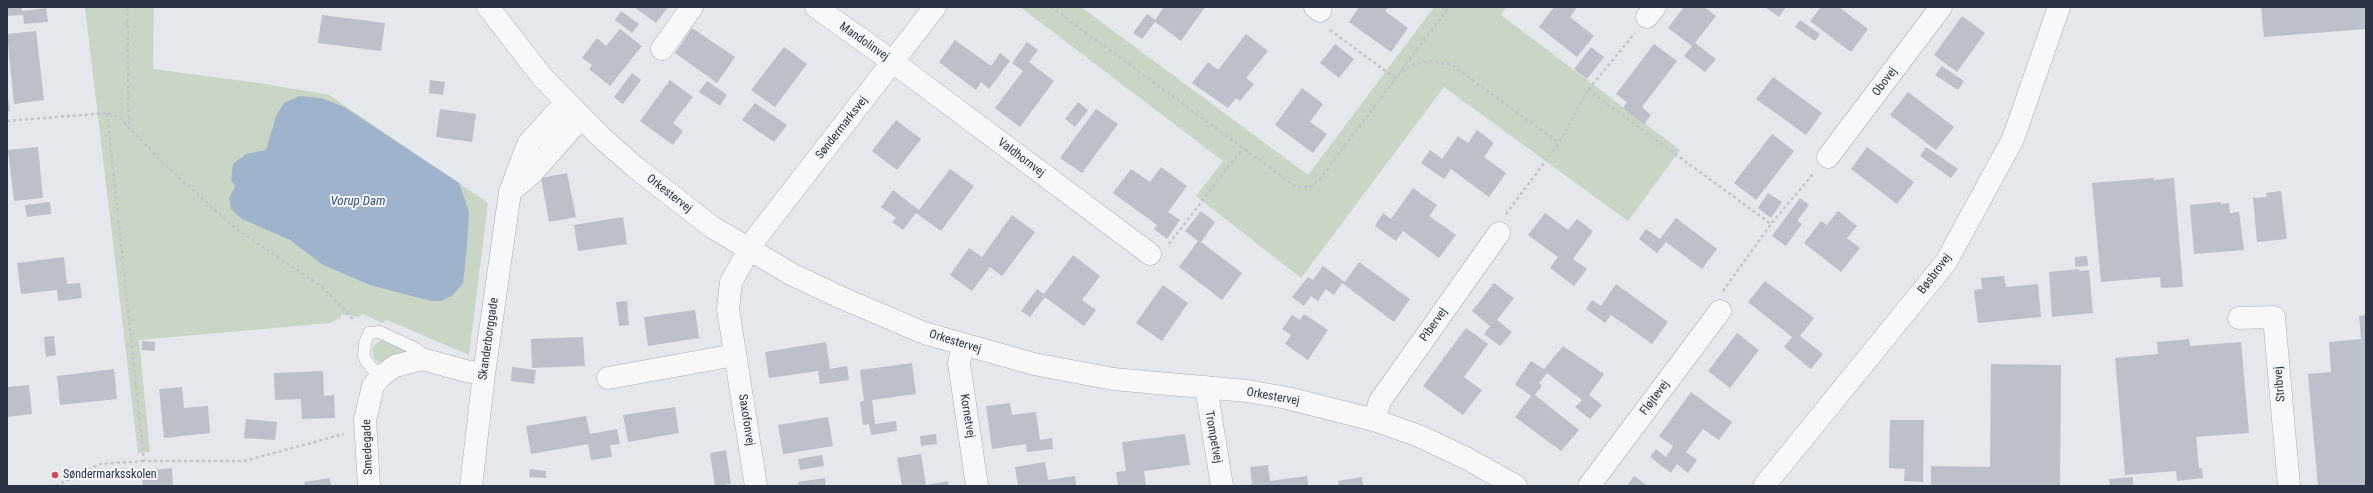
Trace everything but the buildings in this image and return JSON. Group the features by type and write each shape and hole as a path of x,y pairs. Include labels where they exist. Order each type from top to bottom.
{"street":[{"name":"Orkestervej","path":"488,7 543,78 575,112 623,157 672,198 712,227 749,250 792,274 878,315 962,345 1034,364 1113,379 1206,387 1287,398 1374,420 1431,442 1516,486"},
{"path":"662,49 692,7"},
{"name":"Mandolinvej","path":"816,7 893,62"},
{"name":"Søndermarksvej","path":"749,250 756,238 934,7"},
{"name":"Obovej","path":"1828,156 1941,7"},
{"name":"Bøsbrovej","path":"1764,486 1946,262 2013,139 2059,7"},
{"name":"Valdhornvej","path":"893,62 1150,254"},
{"name":"Skanderborggade","path":"471,486 484,374 510,192 531,174 572,128 575,112"},
{"name":"Pibervej","path":"1374,420 1380,401 1499,233"},
{"name":"Saxofonvej","path":"749,250 731,282 728,309 756,486"},
{"name":"Fløjtevej","path":"1590,486 1720,311"},
{"name":"Stribvej","path":"2240,318 2274,316 2289,486"},
{"name":"Kornetvej","path":"962,345 959,363 977,486"},
{"path":"608,378 735,355"},
{"name":"Smedegade","path":"369,486 365,420 373,386 380,377 394,366 422,359 484,374"},
{"name":"Trompetvej","path":"1206,387 1222,486"}],"lane":[{"path":"380,377 366,361 364,354 365,343 369,333 380,332 416,349 421,353 422,359"}],"path":[{"path":"127,7 129,128"},
{"path":"1051,7 1296,187 1310,187 1320,179 1449,7"},
{"path":"1318,9 1326,27 1395,78"},
{"path":"1499,233 1501,219 1559,143 1588,90 1651,12"},
{"path":"1395,78 1411,65 1431,61 1452,65 1559,143"},
{"path":"1588,90 1771,224"},
{"path":"107,113 144,460"},
{"path":"7,121 107,113 119,117 162,162 235,228 322,287 355,321"},
{"path":"1150,254 1164,251 1243,148"},
{"path":"1720,311 1723,291 1771,224 1828,156"},
{"path":"56,486 100,464 144,460 244,461 366,428"}],"green space":[{"path":"85,7 154,7 153,69 259,83 329,95 488,203 469,355 387,320 382,323 363,314 358,317 342,314 340,318 330,323 139,340 150,452 138,453"},
{"path":"1020,7 1081,7 1308,175 1434,7 1506,7 1501,15 1680,150 1628,221 1444,87 1301,278 1196,196 1223,161"},
{"path":"383,339 409,352 384,364 378,362 374,358 372,349 374,345"}],"water":[{"name":"Vorup Dam","path":"299,96 321,98 344,107 459,183 469,212 467,247 463,283 452,296 441,301 431,301 370,285 323,265 290,240 242,219 231,209 229,198 235,187 231,180 233,164 246,154 266,150 276,116 284,103"}],"place":[{"name":"Søndermarksskolen","path":"55,475"}]}
